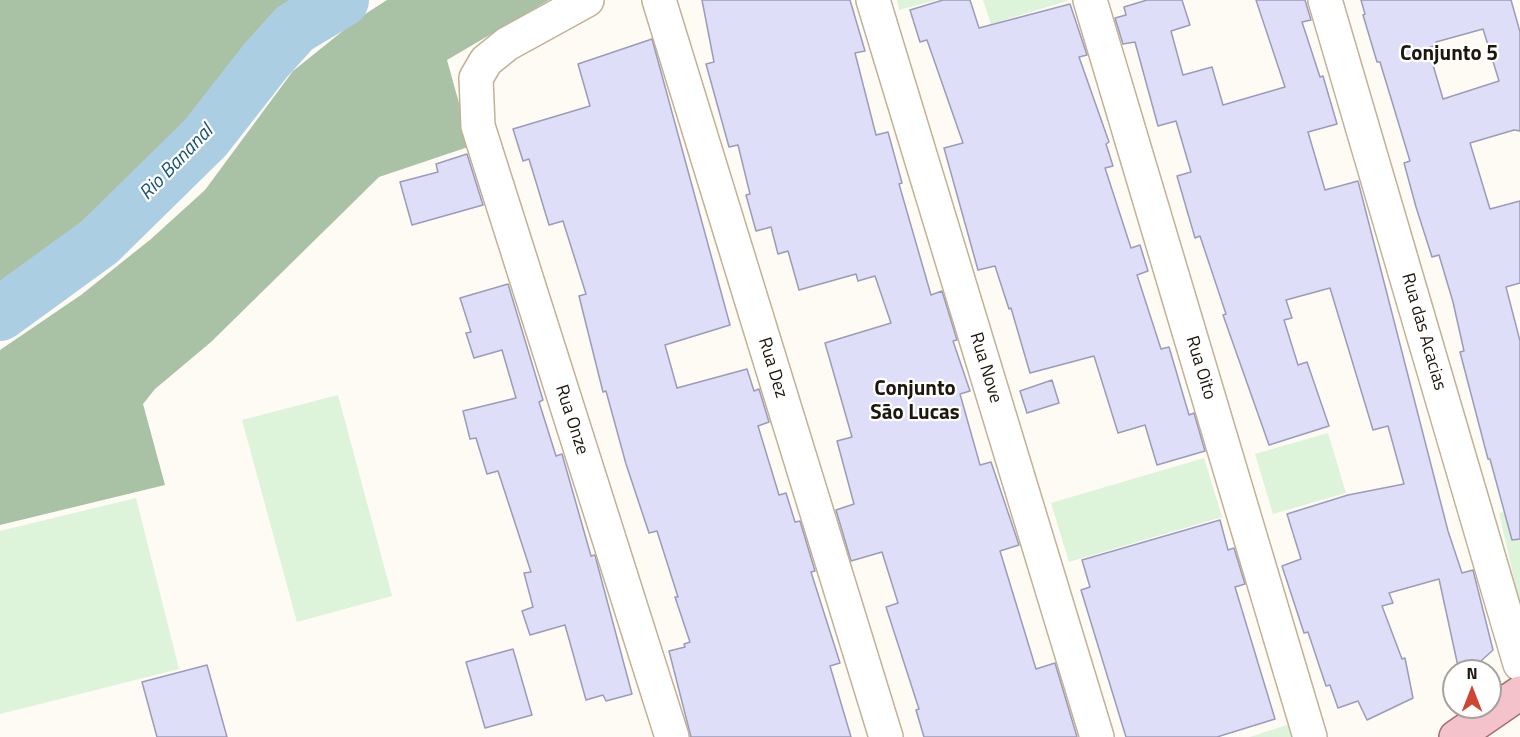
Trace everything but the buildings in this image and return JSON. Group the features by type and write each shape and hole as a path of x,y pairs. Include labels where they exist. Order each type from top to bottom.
{"main road":[{"path":"1455,737 1520,693"}],"street":[{"name":"Rua Onze","path":"587,0 507,44 486,62 476,78 478,126 672,737"},
{"name":"Rua Dez","path":"659,0 886,737"},
{"name":"Rua Nove","path":"873,0 1097,737"},
{"name":"Rua Oito","path":"1090,0 1310,737"},
{"name":"Rua das Acacias","path":"1325,0 1520,664"}],"green space":[{"path":"0,0 296,0 184,127 82,223 0,293"},
{"path":"387,0 549,0 447,60 471,146 379,177 211,342 155,389 143,404 165,485 0,525 0,350 81,295 151,239 205,190 293,71 359,18"},
{"path":"897,0 937,0 899,10"},
{"path":"983,0 1067,0 1067,1 991,24"},
{"path":"338,395 392,596 297,622 242,420"},
{"path":"1328,433 1346,493 1273,514 1255,454"},
{"path":"1204,458 1222,517 1069,562 1051,503"},
{"path":"136,498 179,669 0,714 0,531"},
{"path":"1520,508 1520,605 1499,513"},
{"path":"1293,723 1296,737 1250,737"}],"waterway":[{"name":"Rio Bananal","path":"0,314 99,242 205,138 266,60 295,28 342,0"}],"district":[{"name":"Conjunto 5","path":"1449,55"},
{"name":"Conjunto São Lucas","path":"915,402"}]}
